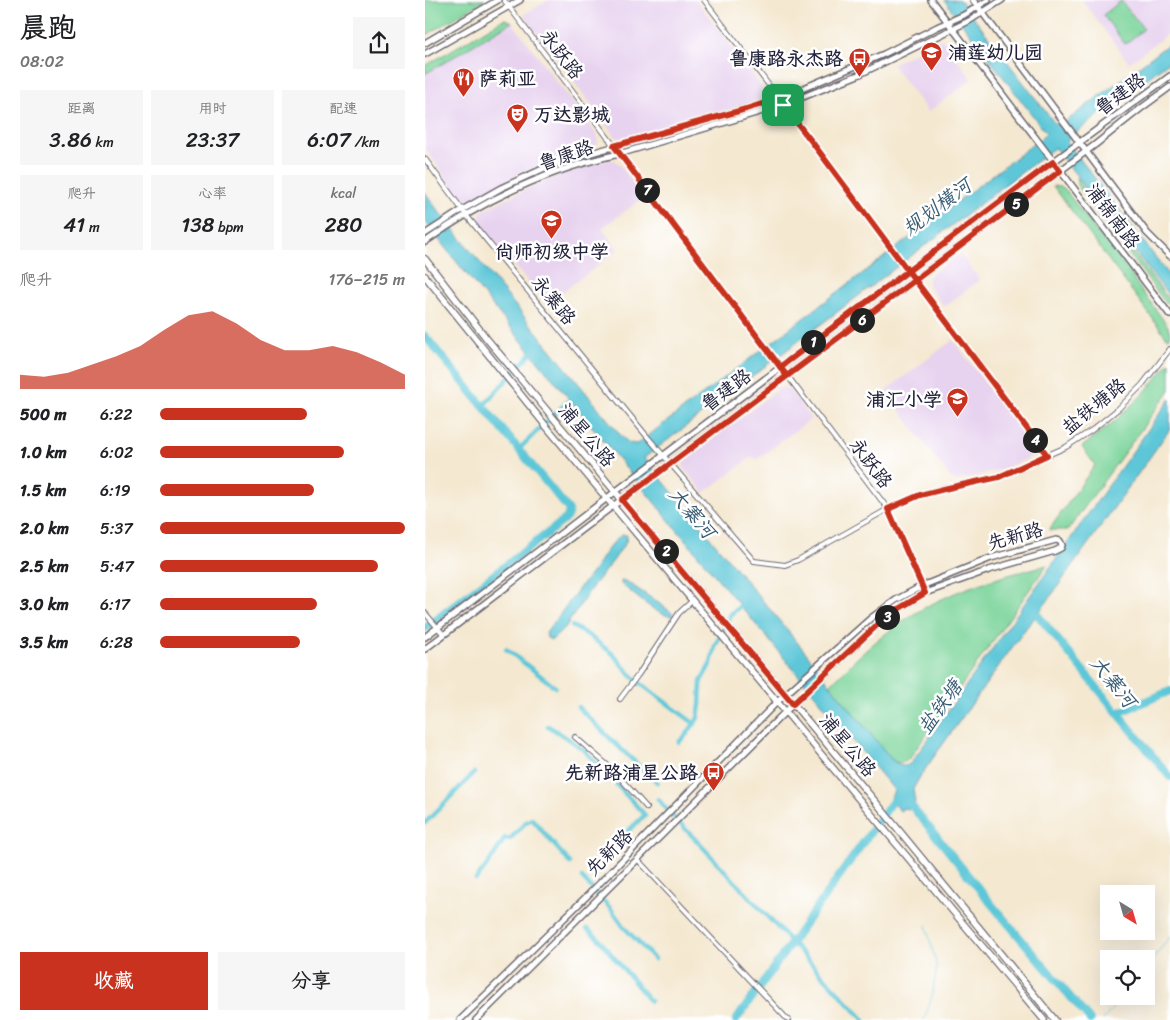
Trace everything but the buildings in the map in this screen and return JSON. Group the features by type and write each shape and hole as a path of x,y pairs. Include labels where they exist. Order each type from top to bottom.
{"main road":[{"name":"浦星公路","path":"425,259 510,367 892,821 1055,1020"},
{"name":"浦星公路","path":"425,276 538,417 1044,1020"}],"street":[{"path":"425,44 498,0"},
{"name":"永跃路","path":"504,0 888,509 925,593"},
{"path":"425,54 520,0"},
{"path":"704,0 1047,455"},
{"path":"931,0 953,28"},
{"path":"973,0 982,13"},
{"name":"鲁康路","path":"454,218 462,210 501,188 549,166 778,99 884,54 964,15 988,0"},
{"name":"鲁康路","path":"454,218 466,215 504,194 592,160 619,154 783,105 857,75 982,13 1002,0"},
{"name":"浦锦南路","path":"982,13 1147,233 1170,256"},
{"name":"浦锦南路","path":"953,28 1170,316"},
{"name":"鲁建路","path":"615,492 1046,167 1170,76"},
{"name":"鲁建路","path":"622,500 1170,87"},
{"name":"永寨路","path":"425,159 466,215 663,455"},
{"path":"425,242 429,234 454,218"},
{"name":"盐铁塘路","path":"671,464 754,562 785,564 798,560 888,509 920,495 999,477 1066,447 1092,430 1118,409 1142,384 1170,349"},
{"path":"663,455 671,464"},
{"path":"425,637 615,492"},
{"path":"425,650 622,500"},
{"name":"先新路","path":"460,1020 589,894 785,694 871,618 896,600 922,586 991,558 1056,540 1060,541 1061,548 1055,551 989,570 925,593 877,625 806,691 476,1020"},
{"path":"620,698 638,675 679,613 692,601"},
{"path":"425,614 444,635"},
{"path":"575,737 613,770 647,808"},
{"path":"638,860 788,1020"}],"shaded area":[{"path":"549,0 696,0 762,87 763,95 757,101 715,114 625,139 618,138 525,17 524,14"},
{"path":"1082,0 1170,0 1170,32 1129,63"},
{"path":"512,22 597,135 598,143 593,148 531,170 471,199 464,200 460,198 425,148 425,74"},
{"name":"浦莲幼儿园","path":"942,39 972,79 928,112 892,64"},
{"name":"尚师初级中学","path":"607,160 614,160 619,164 644,197 602,228 618,250 547,304 480,224 480,214 482,211 504,200 561,174"},
{"path":"959,253 980,280 944,307 928,285 928,277"},
{"name":"浦汇小学","path":"953,340 1033,448 1031,455 1025,460 981,475 953,481 885,391"},
{"path":"780,388 790,390 811,419 756,460 753,456 704,493 685,470 683,464 685,460"}],"green space":[{"path":"425,0 485,0 425,36"},
{"path":"1121,1 1144,29 1125,44 1103,15"},
{"path":"505,19 512,22 425,74 425,66"},
{"path":"1076,177 1170,303 1165,302 1077,185"},
{"path":"1053,186 1064,188 1129,271 1168,326 1170,333 1168,339"},
{"path":"1170,362 1170,390 1068,530 1049,530 1095,465 1082,447 1116,420 1143,394"},
{"path":"1047,565 909,759 900,763 892,760 830,685 882,637 926,607 954,593 1007,575"}],"water":[{"path":"944,0 960,0 1056,125 1061,125 1170,43 1170,61 1070,137 1067,142 1170,276 1170,297 1054,148 644,458 807,654 892,760 901,766 906,766 911,763 1170,399 1170,429 921,775 913,789 915,802 909,809 904,808 900,811 891,798 894,790 890,785 446,249 425,221 425,192 622,437 629,443 637,444 1044,136 1046,133"},
{"path":"621,535 627,535 626,542 594,584 565,628 552,640 547,638 546,633 591,574 608,548"},
{"path":"621,581 626,581 667,609 673,616 661,613 639,599 621,584"}],"waterway":[{"path":"425,336 569,510 567,518 425,628"},
{"path":"483,406 534,350"},
{"path":"519,449 573,396"},
{"path":"679,742 698,718 701,681 711,663 715,646 731,614 745,602"},
{"name":"大寨河","path":"1032,608 1170,777"},
{"path":"572,626 588,635 613,654 641,684 695,724"},
{"path":"506,649 555,687"},
{"path":"1118,713 1170,691"},
{"path":"578,707 657,782"},
{"path":"548,726 585,751 645,815 625,834 625,841 628,845"},
{"path":"425,823 474,773"},
{"name":"盐铁塘","path":"736,1020 898,794"},
{"path":"658,799 864,1020"},
{"path":"906,799 993,906 1090,1020"},
{"path":"476,879 505,838 510,839 526,822 532,819 570,863"},
{"path":"582,878 654,959"},
{"path":"924,1020 932,996 937,967 926,925"},
{"path":"587,929 598,938 650,1001"},
{"path":"1155,956 1170,937"},
{"path":"1103,1020 1116,1005"}],"place":[{"name":"浦莲幼儿园","path":"932,71"},
{"name":"鲁康路永杰路","path":"859,77"},
{"name":"萨莉亚","path":"463,97"},
{"name":"万达影城","path":"518,133"},
{"name":"尚师初级中学","path":"552,239"},
{"name":"浦汇小学","path":"958,418"},
{"name":"先新路浦星公路","path":"714,791"}],"route":[{"path":"783,105 778,99 614,146 787,376 915,280 908,271 1046,167 1053,162 1060,171 915,280 1047,455 999,477 920,495 888,509 925,593 877,625 793,704 622,500 787,376 780,367 908,271 783,105"}],"water label":[{"name":"规划横河","path":"937,207"}]}
